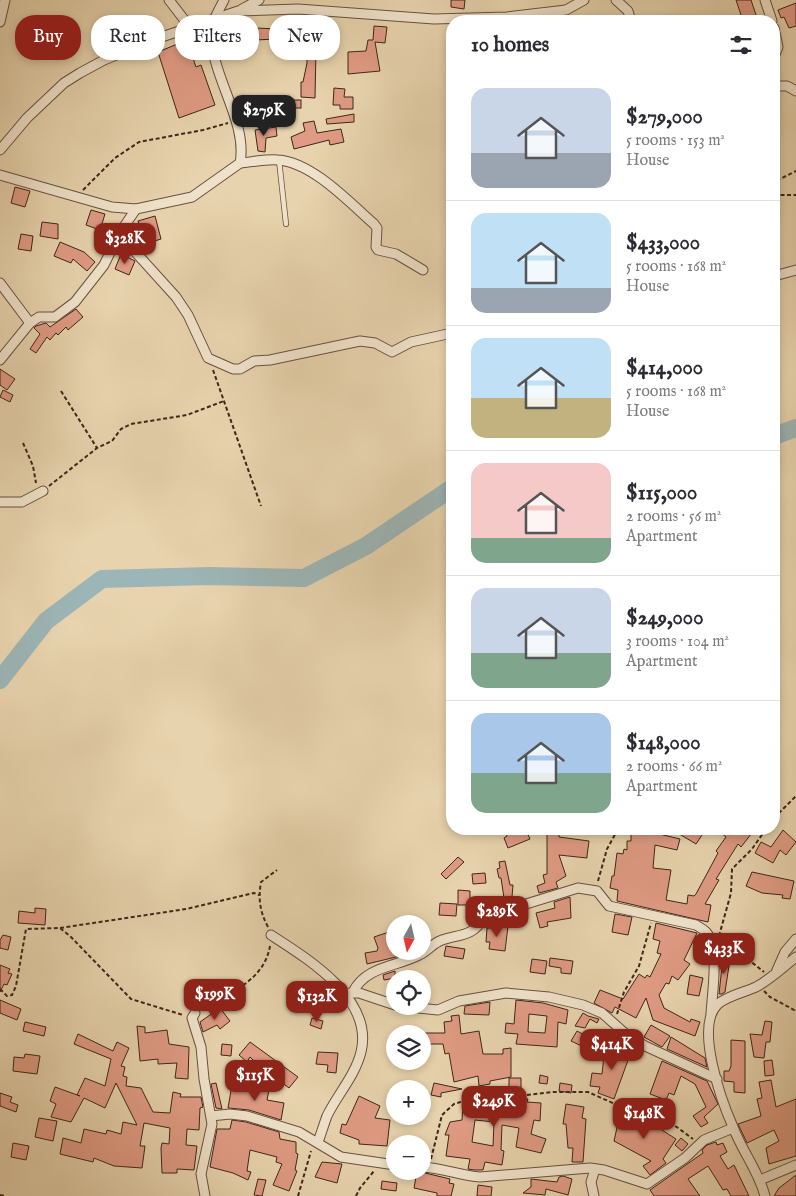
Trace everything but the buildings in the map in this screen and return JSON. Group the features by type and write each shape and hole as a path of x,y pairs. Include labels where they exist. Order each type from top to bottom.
{"street":[{"path":"0,22 5,0"},
{"path":"169,0 181,15"},
{"path":"216,15 224,0"},
{"path":"227,15 259,0"},
{"path":"534,15 566,10 584,0"},
{"path":"616,0 628,11 629,15"},
{"path":"765,0 770,15"},
{"path":"238,11 298,9 446,19"},
{"path":"0,148 27,118 64,83 104,60 175,32"},
{"path":"216,60 241,142 240,163"},
{"path":"780,86 787,86 796,91"},
{"path":"0,175 112,207 136,209 192,197 240,163 279,160 309,171 374,224 377,228 376,247 378,250 396,254 423,270"},
{"path":"0,360 30,323 39,318 55,318 75,302 104,265 119,234 136,209"},
{"path":"119,234 176,297 188,315 208,358 233,369 240,368 254,361 311,353 360,341 375,343 392,352 411,342 446,334"},
{"path":"780,274 796,270"},
{"path":"0,283 30,323"},
{"path":"0,502 22,502 42,492"},
{"path":"350,993 372,971 413,959 442,940 458,938 475,929 484,917 490,914 578,888 597,891 609,906 696,925 715,940 708,1036 717,1079 733,1128 760,1180 765,1196"},
{"path":"272,935 304,955 350,993 386,1003"},
{"path":"777,970 785,952 796,939"},
{"path":"711,1014 718,1004 758,986 796,957"},
{"path":"316,1142 327,1117 355,1068 361,1052 360,1027 350,993"},
{"path":"431,1009 438,1010 477,997 514,994 549,998 583,1005 602,1013 628,1036 645,1046 717,1079"},
{"path":"194,1015 201,1047 212,1124 201,1174 205,1196"},
{"path":"211,1116 230,1114 247,1116 299,1132 341,1157 386,1164"},
{"path":"431,1168 480,1177 551,1170 595,1169 647,1184 685,1158 699,1144 713,1135 733,1128"},
{"path":"760,1180 796,1165"},
{"path":"594,1196 591,1182 595,1169"}],"lane":[{"path":"279,160 286,224"}],"path":[{"path":"77,196 115,158 139,142 203,130 235,120"},
{"path":"780,179 796,171"},
{"path":"780,196 796,195"},
{"path":"208,358 261,506"},
{"path":"61,391 97,448"},
{"path":"23,443 42,492 97,448 112,441 121,430 131,424 187,415 224,401"},
{"path":"780,812 796,796"},
{"path":"597,891 607,849 615,835"},
{"path":"762,835 752,849 732,869 731,893 715,940 730,953 758,966 769,978"},
{"path":"60,928 135,1002 194,1015 259,973 268,954 272,935 262,916 259,895 261,882 277,870"},
{"path":"0,989 7,996 12,995 16,986 26,929 60,928 186,909 254,893 259,895"},
{"path":"614,1024 624,992 639,966 653,916"},
{"path":"758,986 770,997 796,1011"},
{"path":"431,1151 442,1115 454,1104 493,1092 526,1096 553,1092 588,1092 615,1104 651,1111 663,1117 699,1144"},
{"path":"298,1196 316,1142"},
{"path":"356,1196 360,1188 382,1164"},
{"path":"0,1195 5,1196"}],"waterway":[{"path":"780,434 796,428"},
{"path":"0,680 46,621 102,579 209,576 304,578 366,546 446,492"}]}
